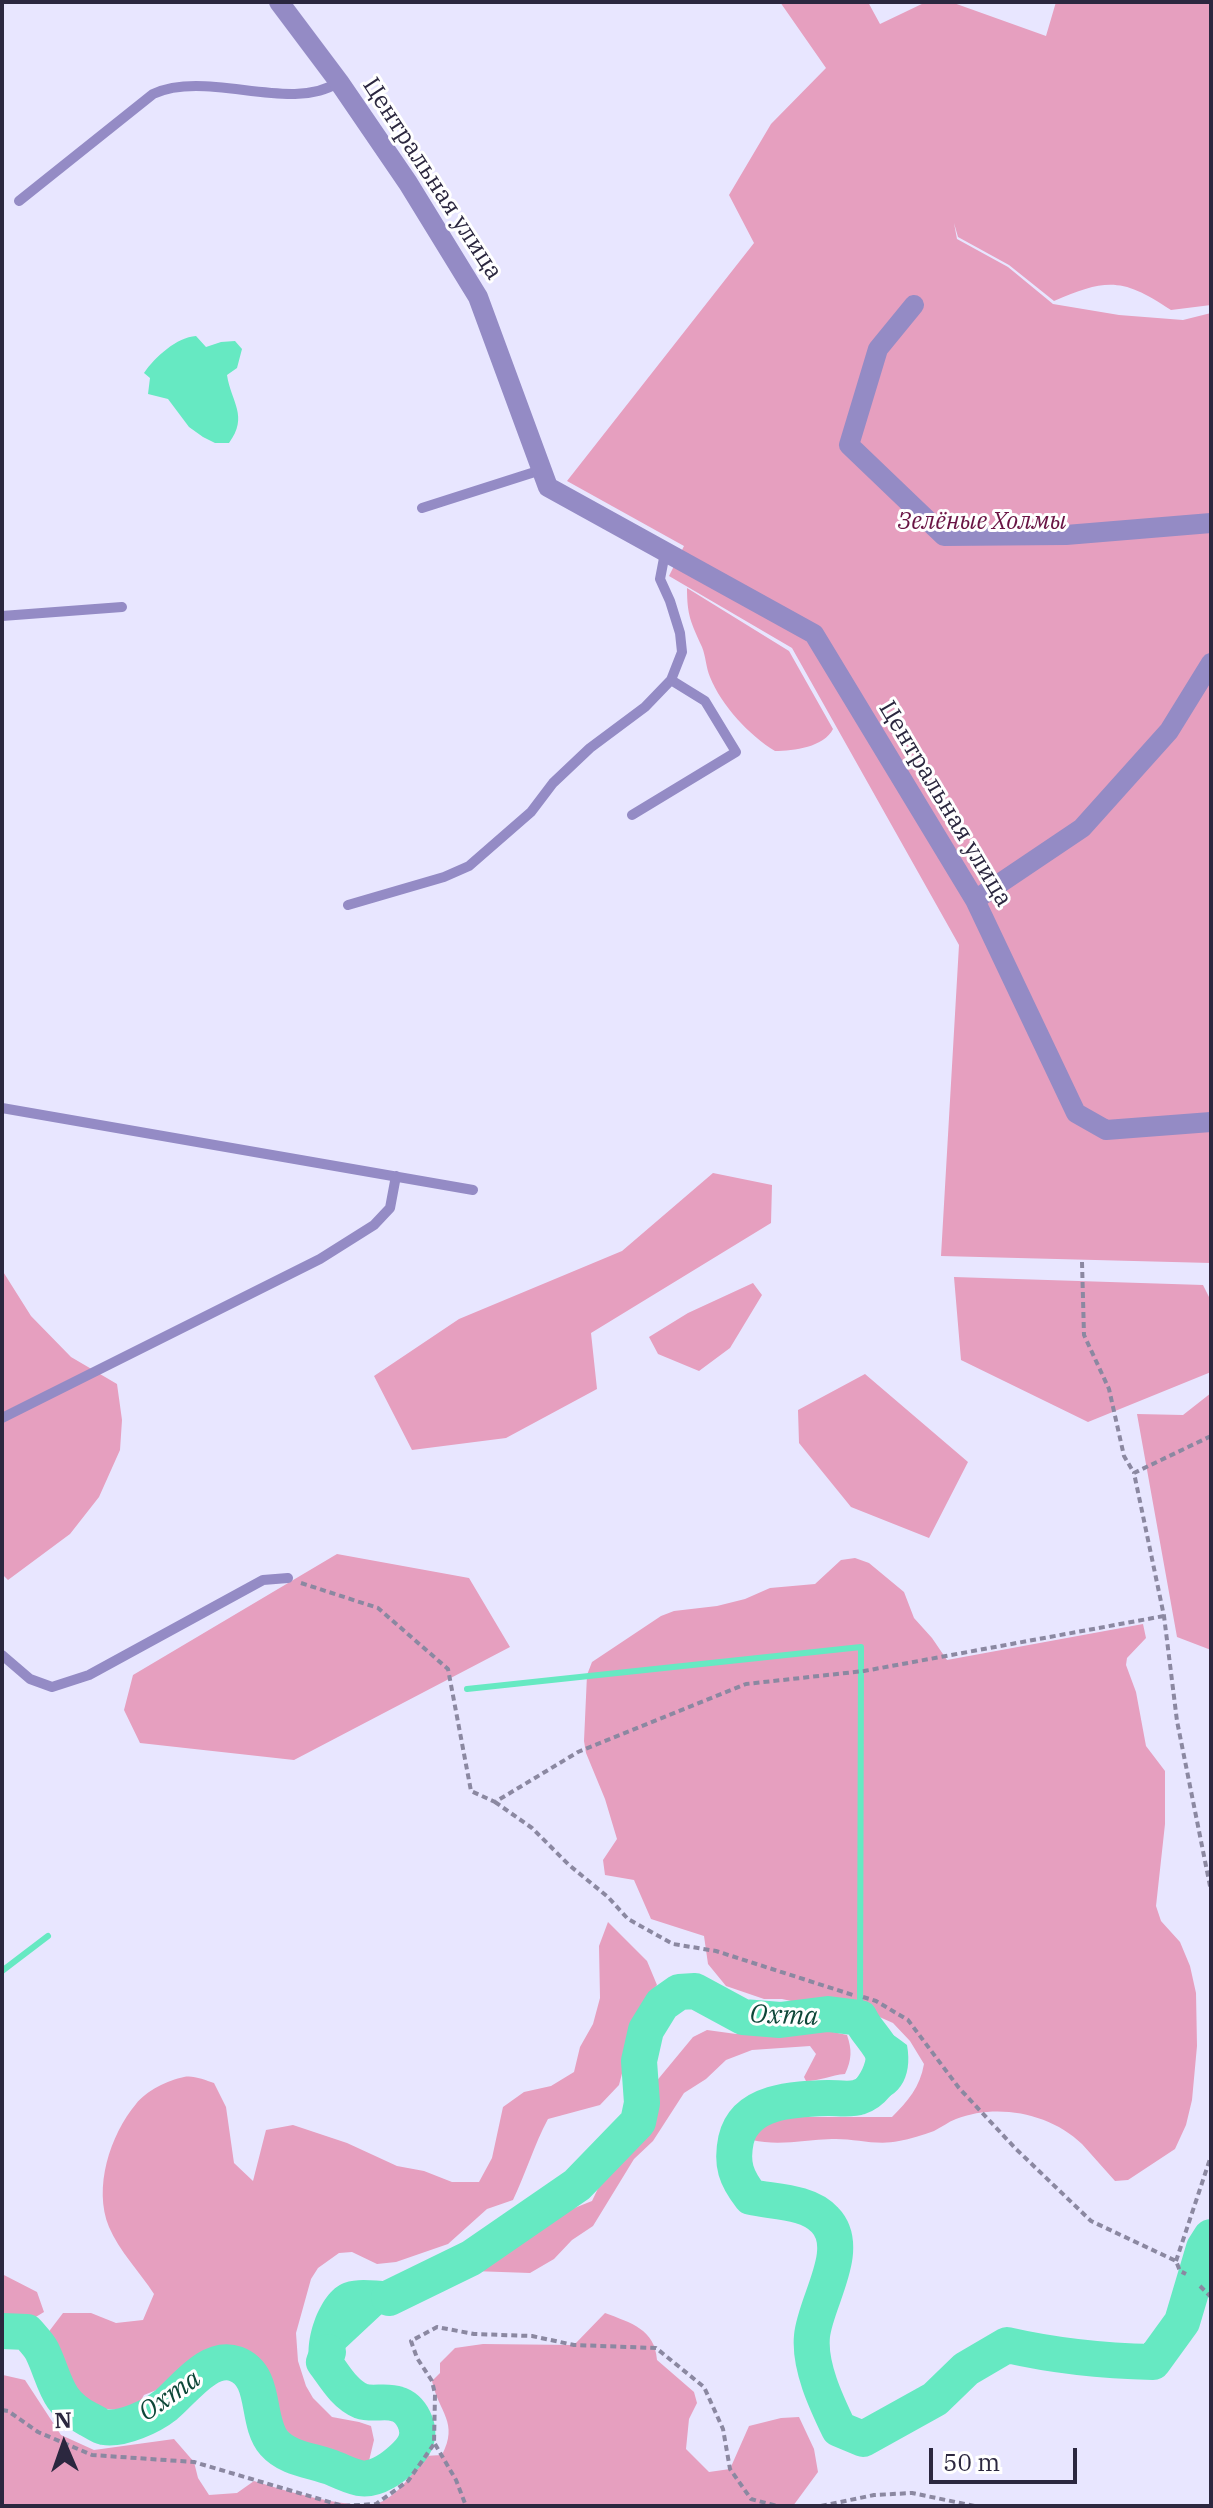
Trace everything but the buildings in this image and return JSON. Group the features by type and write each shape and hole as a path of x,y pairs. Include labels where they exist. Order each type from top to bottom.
{"street":[{"name":"Центральная улица","path":"279,2 339,82 408,183 478,297 544,478 671,556 814,634 975,900 1076,1113 1106,1130 1211,1122"},
{"path":"914,305 878,349 849,445 944,536 1066,535 1211,523 1211,531"},
{"path":"975,900 1082,828 1169,731 1211,663"}],"lane":[{"path":"19,201 153,94 169,86 191,84 294,93 315,92 339,82"},
{"path":"422,508 544,478"},
{"path":"348,905 444,877 469,866 531,812 553,783 590,748 645,707 671,680 682,652 674,611 660,579 671,556"},
{"path":"2,616 122,607"},
{"path":"632,815 736,752 705,701 671,680"},
{"path":"2,1108 473,1190"},
{"path":"2,1418 320,1259 374,1225 390,1208 396,1176"},
{"path":"2,1655 30,1679 52,1687 89,1675 263,1580 288,1578"}],"path":[{"path":"1082,1262 1084,1335 1109,1389 1124,1456 1134,1473 1164,1616 1177,1721 1211,1891"},
{"path":"1134,1473 1211,1436"},
{"path":"288,1578 378,1608 448,1669 471,1791 495,1802 532,1828 628,1919 673,1944 716,1951 856,1996"},
{"path":"495,1802 578,1752 746,1684 864,1671 1164,1616"},
{"path":"863,1997 908,2020 959,2088 1015,2148 1091,2221 1176,2261"},
{"path":"1186,2274 1180,2271 1176,2261 1211,2156"},
{"path":"1200,2286 1211,2297"},
{"path":"466,2506 456,2480 434,2444 435,2394 432,2381 417,2358 411,2341 437,2327 474,2334 532,2336 574,2345 656,2348 704,2387 723,2429 730,2469 751,2499 777,2506"},
{"path":"2,2410 38,2432 92,2455 194,2462 343,2506 376,2504 408,2481 434,2444"},
{"path":"821,2506 874,2495 912,2493 975,2506"}],"green space":[{"name":"Зелёные Холмы","path":"780,2 868,2 880,24 926,2 951,2 1046,36 1056,2 1211,2 1211,305 1171,310 1140,292 1114,285 1088,288 1054,301 1009,265 958,237 954,223 957,239 1008,267 1053,304 1119,315 1183,320 1211,313 1211,1263 941,1256 959,945 792,648 669,576 684,546 567,481 754,243 729,195 771,124 826,68"},
{"path":"687,588 789,651 833,729 829,735 808,747 775,751 746,728 721,698 710,677 690,619"},
{"path":"713,1173 772,1185 771,1223 591,1333 597,1389 506,1438 412,1450 374,1376 459,1319 622,1251"},
{"path":"2,1270 31,1316 71,1357 117,1384 122,1420 120,1450 99,1497 70,1534 8,1580 2,1574"},
{"path":"954,1277 1203,1285 1211,1301 1211,1372 1088,1422 961,1360"},
{"path":"753,1283 762,1295 730,1348 699,1371 658,1354 649,1337 688,1313"},
{"path":"865,1374 968,1462 929,1538 851,1507 799,1443 798,1410"},
{"path":"1211,1393 1211,1650 1177,1637 1137,1414 1183,1415"},
{"path":"337,1554 469,1578 510,1647 294,1760 140,1743 124,1710 133,1675"},
{"path":"855,1558 869,1563 904,1592 914,1618 947,1660 1143,1624 1146,1638 1127,1658 1126,1665 1136,1692 1146,1746 1165,1771 1165,1824 1156,1906 1161,1921 1180,1942 1190,1966 1196,1993 1197,2046 1192,2100 1186,2125 1175,2149 1128,2180 1115,2181 1082,2144 1055,2125 1039,2118 1005,2112 972,2114 934,2131 890,2142 840,2139 782,2143 752,2140 746,2129 760,2118 775,2112 790,2111 807,2117 892,2117 920,2080 924,2064 910,2041 893,2023 857,2007 818,2007 782,1999 764,1999 726,1986 708,1964 704,1936 651,1919 634,1880 605,1875 603,1860 617,1839 584,1741 587,1675 592,1662 661,1616 745,1599 770,1588 815,1584 841,1560"},
{"path":"608,1922 647,1961 657,1985 639,2008 619,2085 600,2105 548,2119 513,2200 487,2209 448,2244 396,2262 377,2264 352,2252 339,2253 318,2268 311,2279 296,2333 298,2361 313,2398 332,2417 371,2426 374,2440 368,2465 316,2452 300,2443 280,2422 251,2355 234,2346 215,2347 196,2356 169,2385 144,2395 137,2407 117,2410 97,2407 71,2391 44,2338 63,2313 91,2313 116,2323 143,2320 154,2294 113,2236 104,2212 104,2179 112,2146 140,2099 158,2087 184,2077 214,2083 226,2107 234,2163 253,2181 266,2130 293,2125 347,2143 397,2166 424,2171 452,2182 479,2182 492,2158 503,2107 524,2092 551,2086 574,2072 580,2047 593,2024 600,1998 599,1946"},
{"path":"776,2029 819,2029 847,2035 850,2054 845,2074 806,2081 804,2077 816,2054 810,2046 752,2050 726,2060 706,2079 684,2093 653,2141 634,2159 593,2226 572,2240 554,2259 530,2273 473,2271 545,2223 592,2201 604,2176 648,2114 646,2101 650,2089 693,2037 707,2030 736,2034"},
{"path":"2,2274 37,2292 44,2312 29,2321 2,2325"},
{"path":"605,2313 647,2334 657,2360 694,2392 697,2403 689,2419 686,2449 709,2472 730,2469 749,2426 799,2417 814,2449 818,2472 793,2506 2,2506 3,2375 25,2380 61,2435 94,2450 174,2439 194,2462 198,2478 209,2495 237,2493 254,2481 331,2501 376,2504 398,2490 424,2456 442,2455 447,2444 448,2426 432,2381 440,2373 440,2363 455,2348 483,2344 574,2345"}],"shaded area":[{"path":"196,336 206,347 235,341 242,349 237,368 227,375 238,417 238,425 229,443 215,443 203,437 189,427 168,399 148,394 150,378 144,373 174,344"},
{"path":"846,2015 870,2022 907,2045 905,2078 901,2086 886,2098 863,2103 830,2098 856,2079 866,2057 863,2039"},
{"path":"431,2278 424,2289 384,2312 339,2354 339,2374 345,2390 329,2388 315,2375 309,2360 311,2334 320,2308 335,2288 356,2280"}],"waterway":[{"path":"467,1689 861,1647 860,2018"},
{"path":"2,1971 48,1936"},
{"name":"Охта","path":"389,2298 471,2258 577,2185 638,2122 642,2103 639,2061 646,2030 662,2004 679,1992 695,1991 743,2017 780,2020 828,2014 860,2018 883,2053 885,2065 882,2075 876,2085 859,2097 787,2101 760,2109 741,2127 734,2156 736,2170 751,2197 810,2209 825,2220 833,2232 834,2260 815,2322 812,2348 820,2384 839,2429 863,2439 935,2399 966,2369 1007,2345 1080,2357 1153,2362 1182,2322 1204,2248 1211,2237"},
{"name":"Охта","path":"2,2331 27,2332 42,2351 63,2398 77,2412 104,2427 120,2426 145,2418 166,2405 207,2369 226,2362 236,2364 253,2378 268,2434 280,2449 354,2477 378,2476 413,2447 417,2437 414,2419 397,2404 365,2402 349,2394 324,2362 328,2352"}]}
